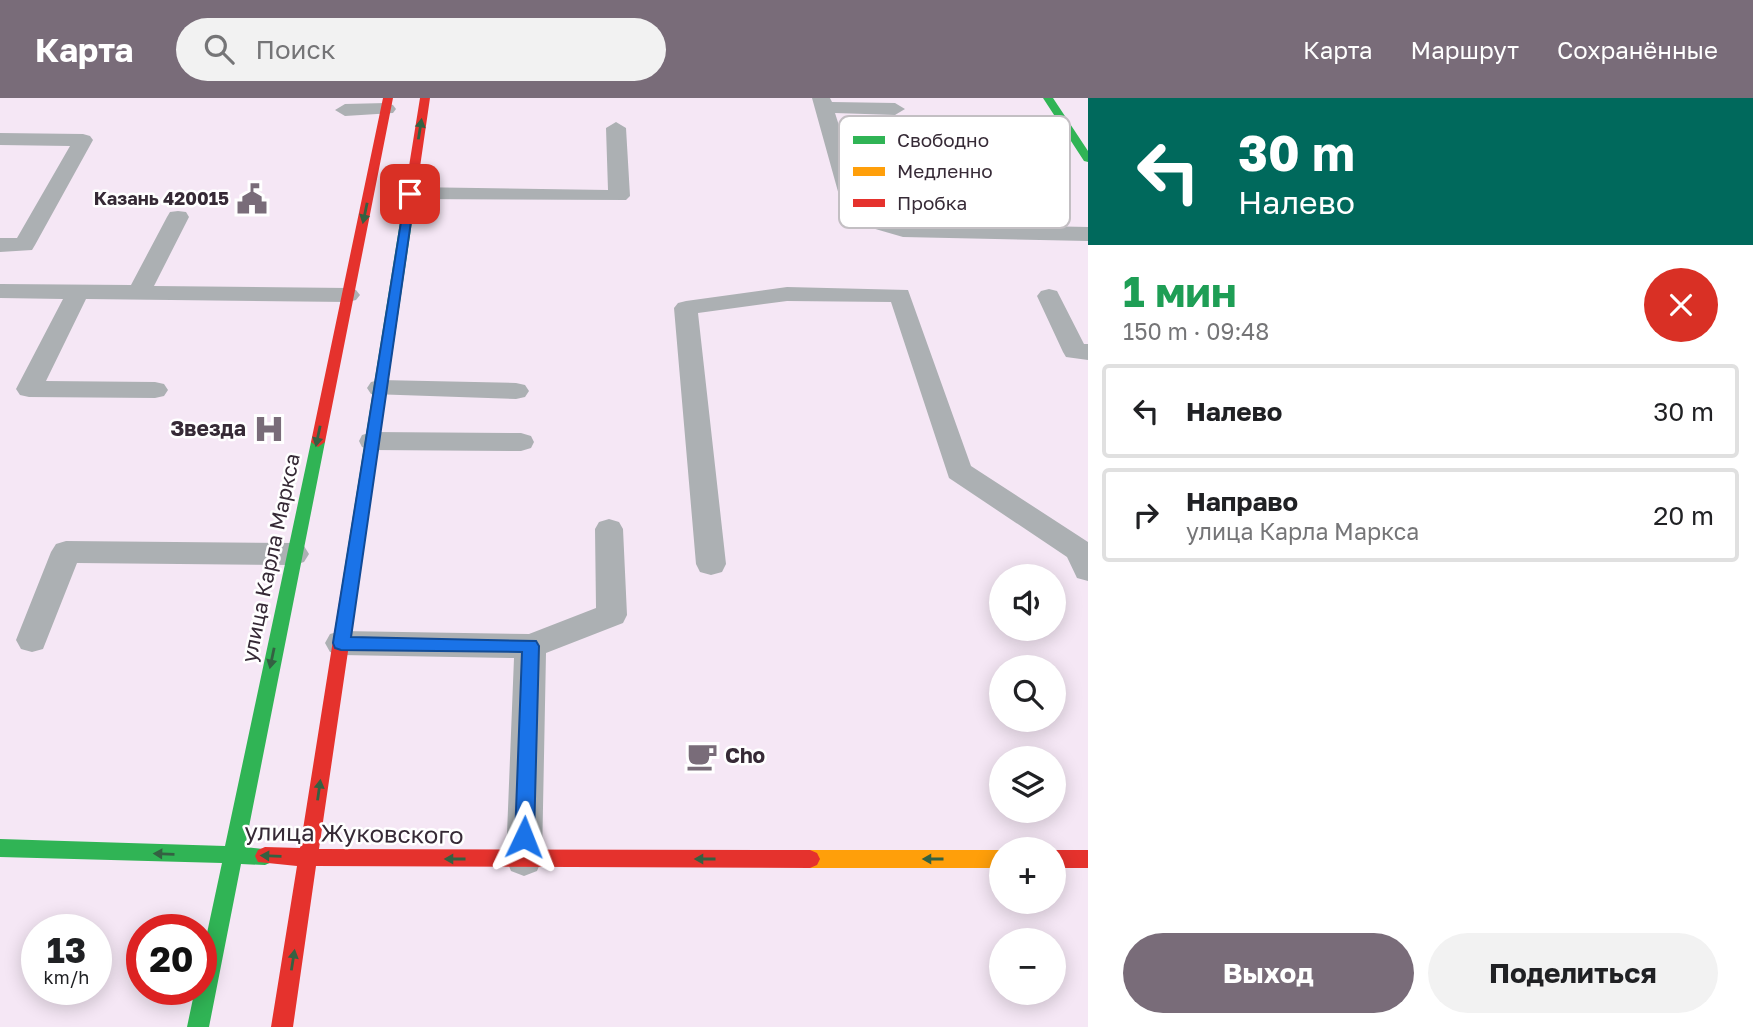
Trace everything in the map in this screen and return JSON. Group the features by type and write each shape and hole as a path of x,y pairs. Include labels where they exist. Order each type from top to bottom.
{"main road":[{"path":"282,1027 425,98"},
{"path":"1048,98 1060,116"},
{"name":"улица Карла Маркса","path":"198,1027 387,104"},
{"path":"1070,132 1088,159"},
{"name":"улица Жуковского","path":"0,848 309,858 989,859"},
{"path":"1066,859 1088,859"}],"lane":[{"path":"839,160 822,103 895,108"},
{"path":"345,110 387,104"},
{"path":"410,194 619,195 616,128"},
{"path":"0,139 83,140 24,245 0,245"},
{"path":"833,141 839,141"},
{"path":"139,293 178,216"},
{"path":"896,228 1088,234"},
{"path":"0,291 348,295"},
{"path":"78,292 29,388 155,390"},
{"path":"711,564 686,308 787,294 900,295 959,471 1079,550 1088,570"},
{"path":"1049,296 1075,352 1088,352"},
{"path":"380,388 516,391"},
{"path":"372,441 521,442"},
{"path":"341,643 530,646 612,615 609,529"},
{"path":"32,640 66,552 294,554"},
{"path":"524,859 530,646"}],"traffic: fast":[{"path":"1048,98 1060,116"},
{"path":"1070,132 1088,159"},
{"path":"349,590 406,222"},
{"path":"198,1027 318,442"},
{"path":"0,848 265,856"}],"traffic: slow":[{"path":"810,859 989,859"}],"traffic: jam":[{"path":"318,442 388,98"},
{"path":"406,222 425,98"},
{"path":"282,1027 349,590"},
{"path":"265,856 371,859 810,859"},
{"path":"1066,859 1088,859"}],"place":[{"name":"Казань 420015","path":"252,199"},
{"name":"Звезда","path":"269,429"},
{"name":"Cho","path":"702,756"}],"route":[{"path":"410,194 341,643 530,646 524,837"}]}
